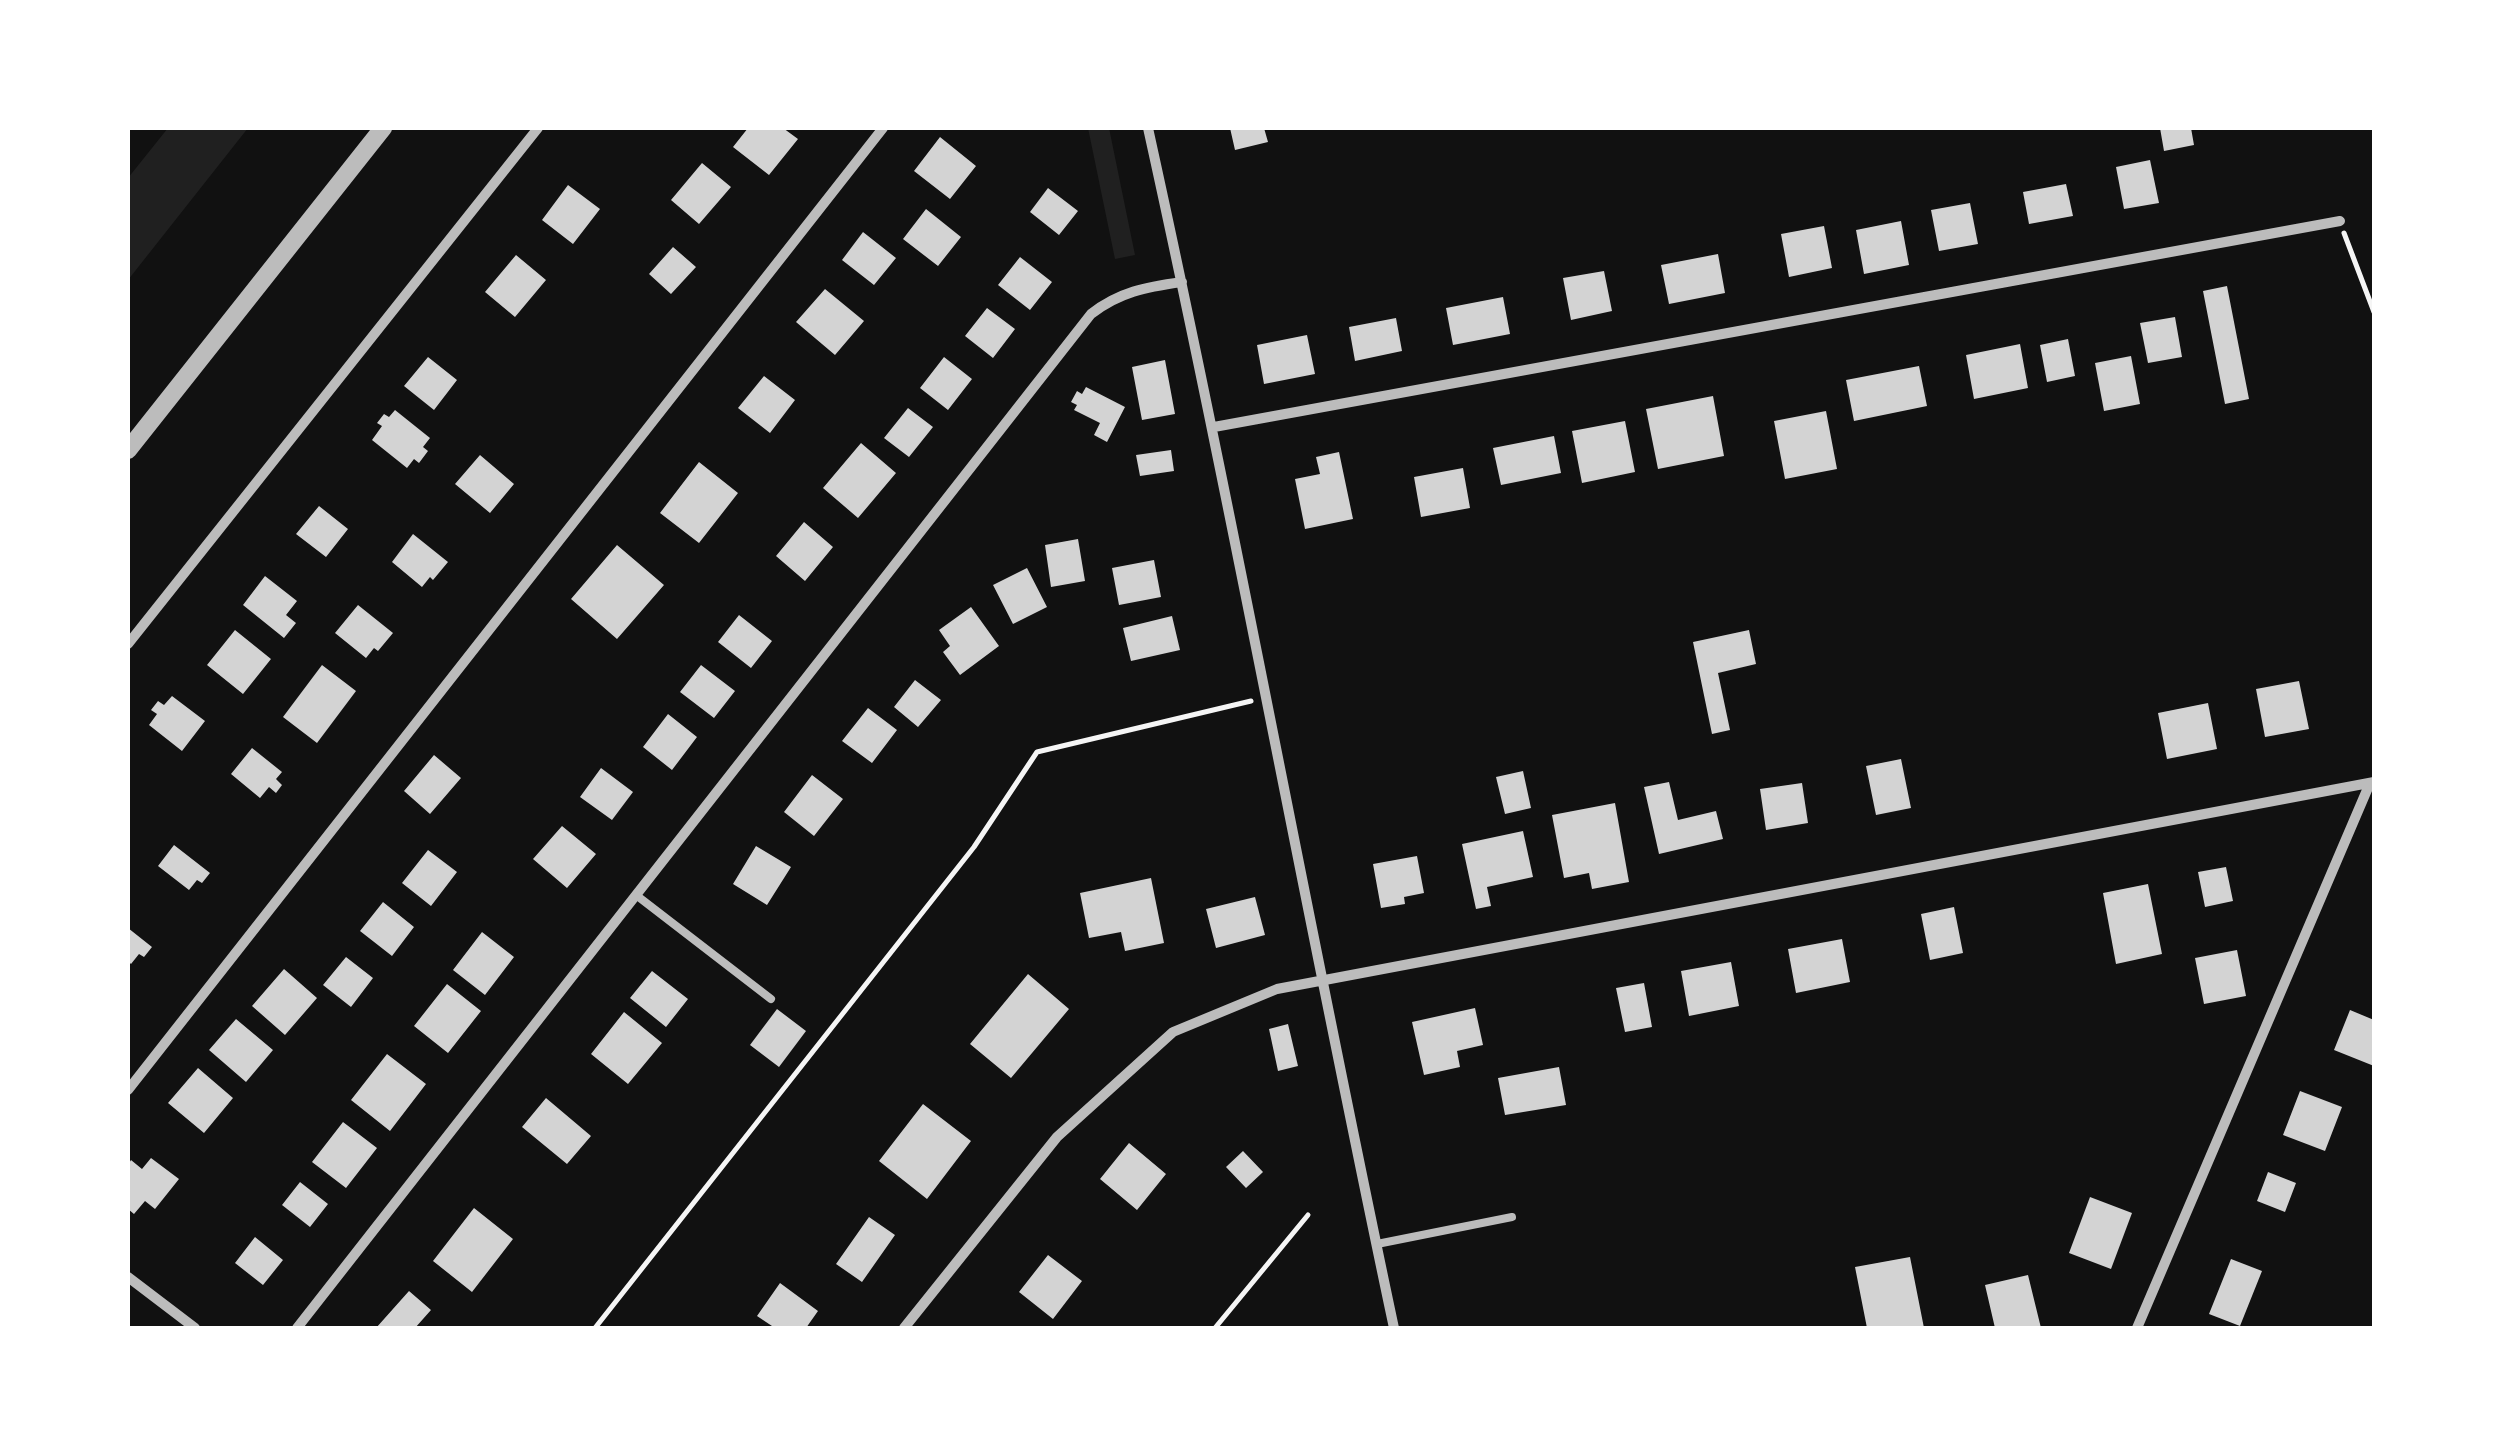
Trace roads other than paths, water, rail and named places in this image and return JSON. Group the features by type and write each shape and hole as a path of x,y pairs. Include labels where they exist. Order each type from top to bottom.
{"street":[{"path":"128,450 383,128"},
{"path":"128,644 538,128"},
{"path":"128,1090 884,128"},
{"path":"1148,128 1214,427 1320,981 1394,1328"},
{"path":"1214,427 2340,221"},
{"path":"297,1328 1090,314 1112,298 1182,282"},
{"path":"904,1328 1057,1137 1173,1032 1277,989 2372,783"},
{"path":"2137,1328 2372,783"},
{"path":"128,1277 196,1328"}],"lane":[{"path":"636,895 771,998"},
{"path":"1376,1244 1512,1217"}]}
